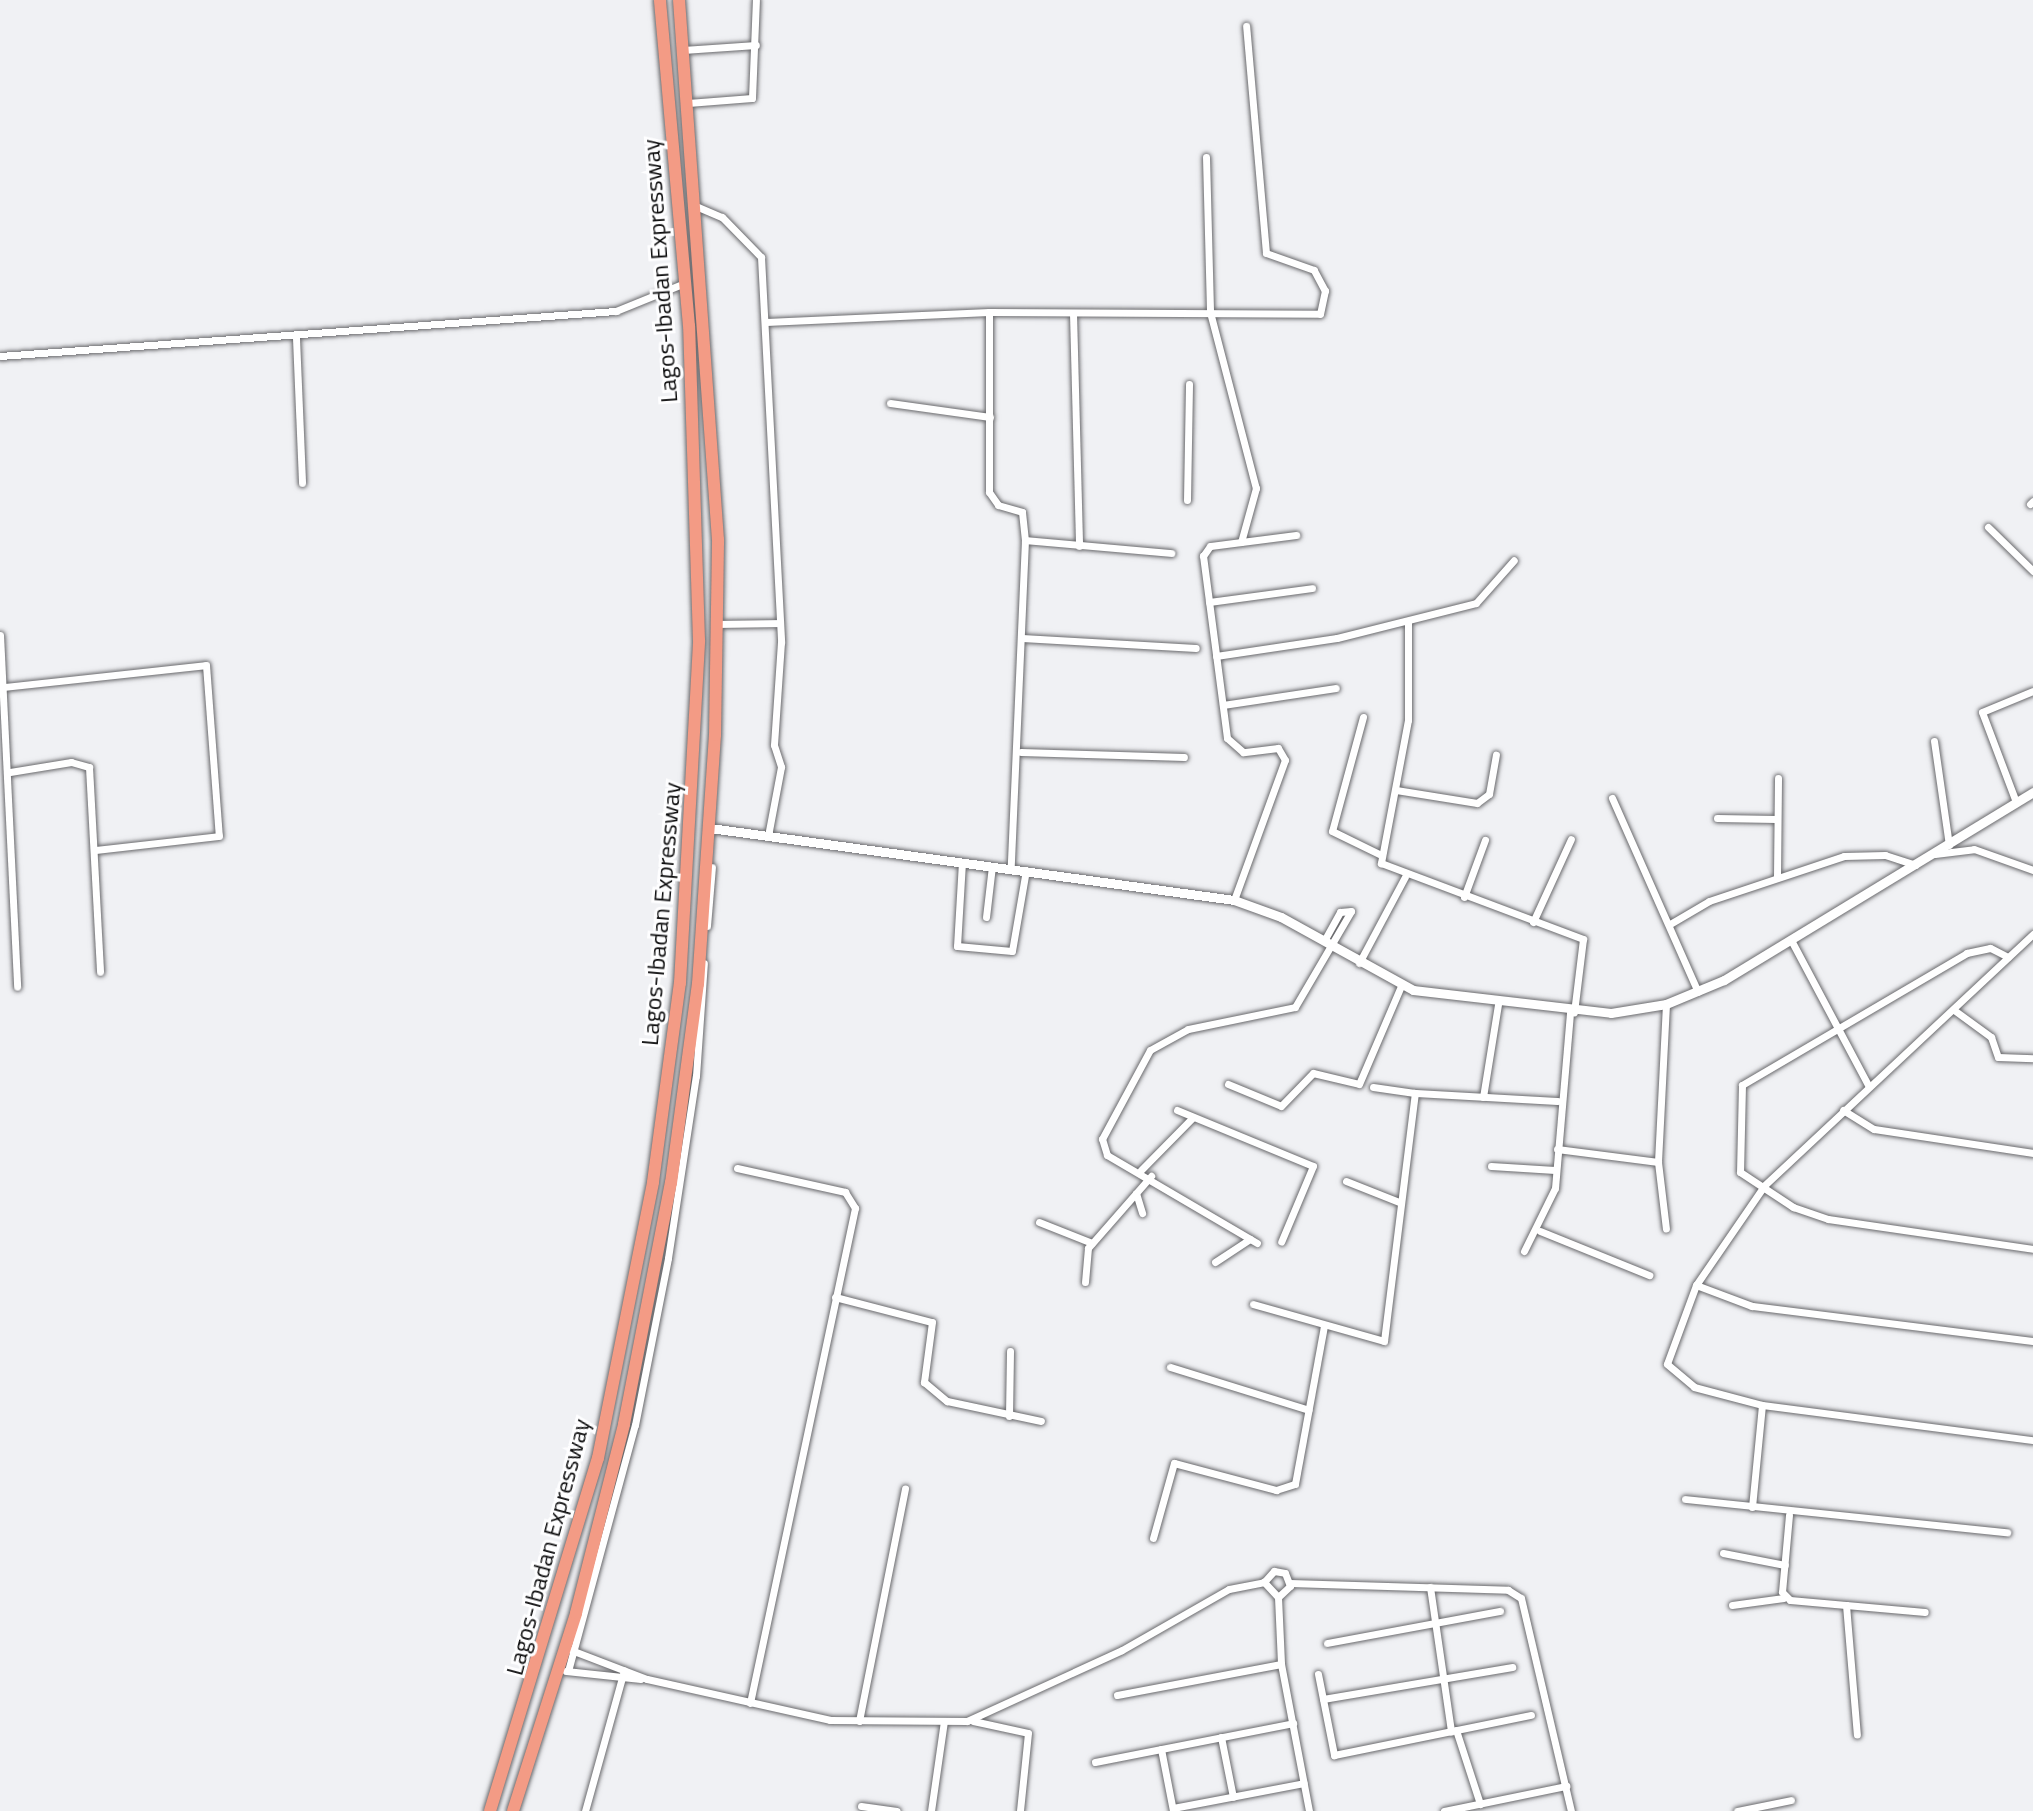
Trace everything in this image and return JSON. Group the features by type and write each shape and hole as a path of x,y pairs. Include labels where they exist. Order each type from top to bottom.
{"highway":[{"name":"Lagos-Ibadan Expressway","path":"490,1811 589,1493 653,1182 690,851 697,543 689,326 660,0"},
{"name":"Lagos-Ibadan Expressway","path":"513,1811 564,1671 624,1424 671,1183 712,829 719,624 718,540 708,325 679,0"}],"street":[{"path":"688,103 752,98 756,0"},
{"path":"766,322 989,312 1320,314 1325,304 1314,270 1266,253 1246,26"},
{"path":"683,50 756,45"},
{"path":"1206,157 1210,312 1256,488 1241,542"},
{"path":"698,207 722,217 761,257 780,623 774,745 781,767 768,836"},
{"path":"0,356 296,338 616,311 685,283"},
{"path":"989,312 991,500 1022,512 1025,540 1021,752 1011,866"},
{"path":"1073,313 1079,546"},
{"path":"296,338 302,483"},
{"path":"1187,500 1189,384"},
{"path":"890,403 990,417"},
{"path":"1988,527 2033,571"},
{"path":"1234,900 1285,760 1278,748 1232,747 1216,656 1204,550 1296,535"},
{"path":"1025,540 1171,553"},
{"path":"1216,656 1408,621 1476,603 1514,560"},
{"path":"1209,602 1312,588"},
{"path":"1408,621 1408,720 1381,855 1388,871 1583,939 1558,1101 1555,1170 1540,1231 1524,1251"},
{"path":"719,624 780,623"},
{"path":"0,635 10,772 12,918 17,987"},
{"path":"1022,638 1196,648"},
{"path":"4,687 206,665 219,836 97,850"},
{"path":"1223,705 1336,688"},
{"path":"2016,802 1982,712 2033,691"},
{"path":"1363,717 1332,831 1381,855"},
{"path":"1934,741 1949,845"},
{"path":"1021,752 1184,757"},
{"path":"1396,790 1477,803 1489,794 1496,755"},
{"path":"10,772 71,762 89,767 97,850 100,972"},
{"path":"1777,876 1778,778"},
{"path":"712,829 1011,866 1234,900 1324,941 1401,986 1498,1004 1572,1012 1666,1004 1698,992 1791,940 2033,792"},
{"path":"1612,798 1698,992"},
{"path":"1717,818 1776,819"},
{"path":"1964,835 1974,849"},
{"path":"1533,922 1571,839"},
{"path":"1464,897 1485,840"},
{"path":"1934,854 1974,849 2033,870"},
{"path":"1670,924 1777,876 1863,853 1915,865"},
{"path":"962,862 957,946 1012,951 1026,870"},
{"path":"986,917 992,866"},
{"path":"1359,963 1405,877"},
{"path":"1215,1262 1253,1241 1141,1170 1107,1155 1102,1139 1150,1050 1188,1029 1295,1007 1336,948 1351,911 1340,912 1324,941"},
{"path":"0,919 12,918"},
{"path":"2033,934 1764,1186 1696,1285 1667,1364 1694,1387 1762,1405 2033,1440"},
{"path":"1791,940 1837,1032 1869,1087"},
{"path":"2008,957 1990,948 1967,953 1742,1085 1740,1172 1828,1219 2033,1249"},
{"path":"1228,1084 1281,1106 1311,1073 1358,1085 1401,986"},
{"path":"1483,1097 1498,1004"},
{"path":"1666,1004 1658,1162 1666,1229"},
{"path":"1954,1010 1991,1037 1998,1057 2033,1058"},
{"path":"1373,1087 1415,1093 1558,1101"},
{"path":"1253,1304 1377,1341 1387,1336 1399,1202 1415,1093"},
{"path":"1177,1110 1313,1166 1281,1242"},
{"path":"1843,1110 1874,1129 2033,1153"},
{"path":"1141,1170 1193,1117"},
{"path":"1557,1149 1658,1162"},
{"path":"1491,1166 1555,1170"},
{"path":"737,1168 854,1198 750,1703"},
{"path":"1085,1282 1092,1243 1151,1176"},
{"path":"1346,1181 1399,1202"},
{"path":"1136,1193 1142,1213"},
{"path":"1039,1222 1092,1243"},
{"path":"1540,1231 1649,1275"},
{"path":"1696,1285 1752,1306 2033,1341"},
{"path":"835,1297 932,1322 928,1388 974,1411 1041,1421"},
{"path":"1153,1538 1174,1463 1276,1490 1295,1484 1324,1326"},
{"path":"1009,1416 1010,1351"},
{"path":"1170,1367 1309,1410"},
{"path":"1752,1507 1762,1405"},
{"path":"859,1721 905,1488"},
{"path":"1685,1499 1789,1515 2007,1532"},
{"path":"1784,1598 1789,1515"},
{"path":"1723,1553 1785,1565"},
{"path":"967,1721 1122,1650 1229,1589 1264,1582 1280,1571 1290,1583 1508,1590 1521,1598 1571,1811"},
{"path":"1264,1582 1278,1597 1281,1664 1309,1811"},
{"path":"1278,1597 1290,1583"},
{"path":"1430,1587 1442,1678 1454,1730 1480,1804"},
{"path":"1732,1605 1784,1598 1925,1612"},
{"path":"1846,1605 1857,1735"},
{"path":"1327,1643 1500,1611"},
{"path":"570,1649 647,1679 750,1703 859,1721 967,1721 1028,1733 1020,1811"},
{"path":"1117,1695 1281,1664"},
{"path":"1323,1699 1512,1667"},
{"path":"585,1811 624,1670"},
{"path":"564,1671 621,1679 647,1679"},
{"path":"1318,1674 1334,1755 1531,1715"},
{"path":"931,1811 944,1721"},
{"path":"1095,1762 1293,1723"},
{"path":"1221,1737 1233,1797"},
{"path":"1161,1749 1173,1810 1304,1783"},
{"path":"1444,1811 1566,1786"},
{"path":"1737,1811 1791,1800"},
{"path":"861,1806 897,1811"}]}
